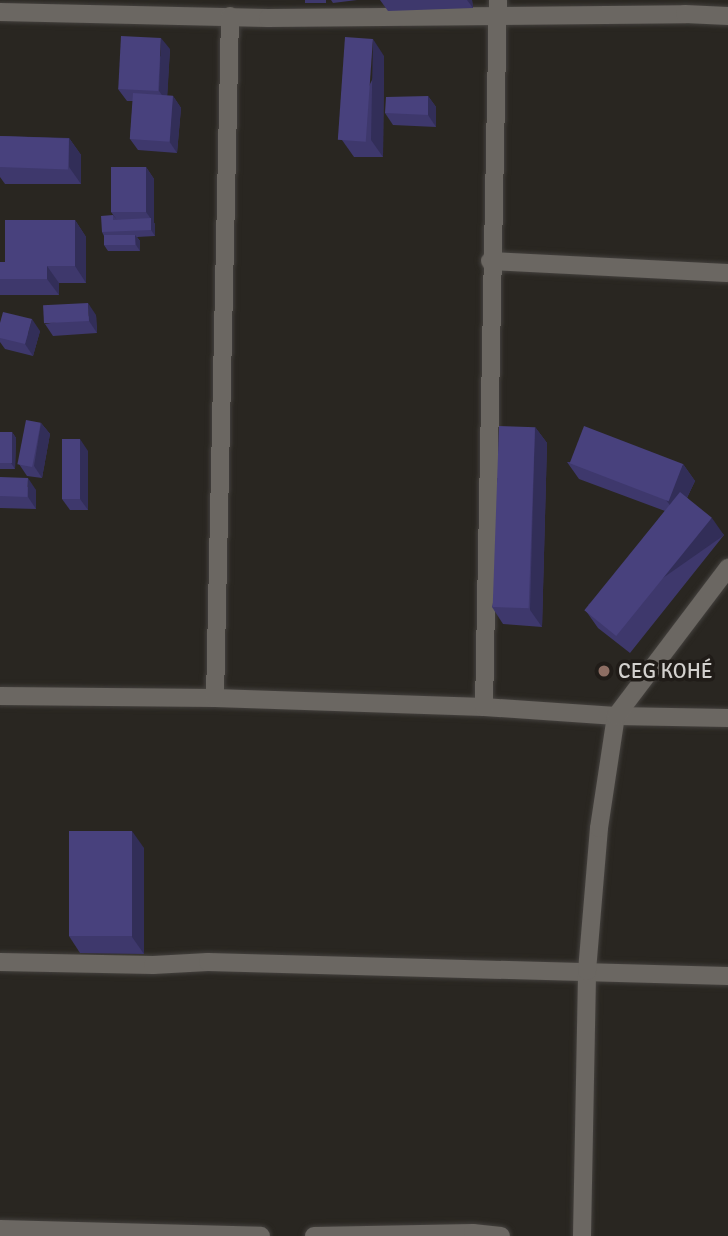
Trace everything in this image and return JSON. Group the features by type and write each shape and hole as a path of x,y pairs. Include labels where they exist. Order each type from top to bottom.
{"street":[{"path":"484,707 490,261 497,9"},
{"path":"0,12 230,16 497,9 728,16"},
{"path":"215,698 230,16"},
{"path":"490,261 728,273"},
{"path":"582,1236 587,971 599,828 616,716 728,568"},
{"path":"0,696 215,698 484,707 616,716 728,718"},
{"path":"0,962 153,965 208,962 728,976"},
{"path":"0,1229 261,1236"},
{"path":"314,1236 473,1233 501,1236"}],"building":[{"path":"121,36 161,38 158,91 118,89"},
{"path":"345,37 373,39 366,142 338,140"},
{"path":"133,93 173,96 170,142 130,139"},
{"path":"428,96 428,115 385,113 386,97"},
{"path":"0,136 69,138 68,169 0,167"},
{"path":"111,167 146,167 146,212 111,212"},
{"path":"113,215 113,220 151,218 151,230 102,232 101,216"},
{"path":"5,220 75,220 75,266 47,266 47,279 0,279 0,262 5,262"},
{"path":"104,235 135,235 135,245 104,245"},
{"path":"88,303 89,321 44,323 43,305"},
{"path":"3,312 32,319 25,344 0,338"},
{"path":"26,420 41,423 32,467 17,464"},
{"path":"499,426 535,427 529,608 493,607"},
{"path":"584,426 683,464 669,501 570,463"},
{"path":"0,432 12,432 12,463 0,463"},
{"path":"62,439 80,439 80,499 62,499"},
{"path":"0,477 28,478 27,497 0,496"},
{"path":"680,492 712,518 616,636 584,610"},
{"path":"69,831 132,831 132,936 69,936"}],"place":[{"name":"CEG KOHÉ","path":"604,671"}]}
